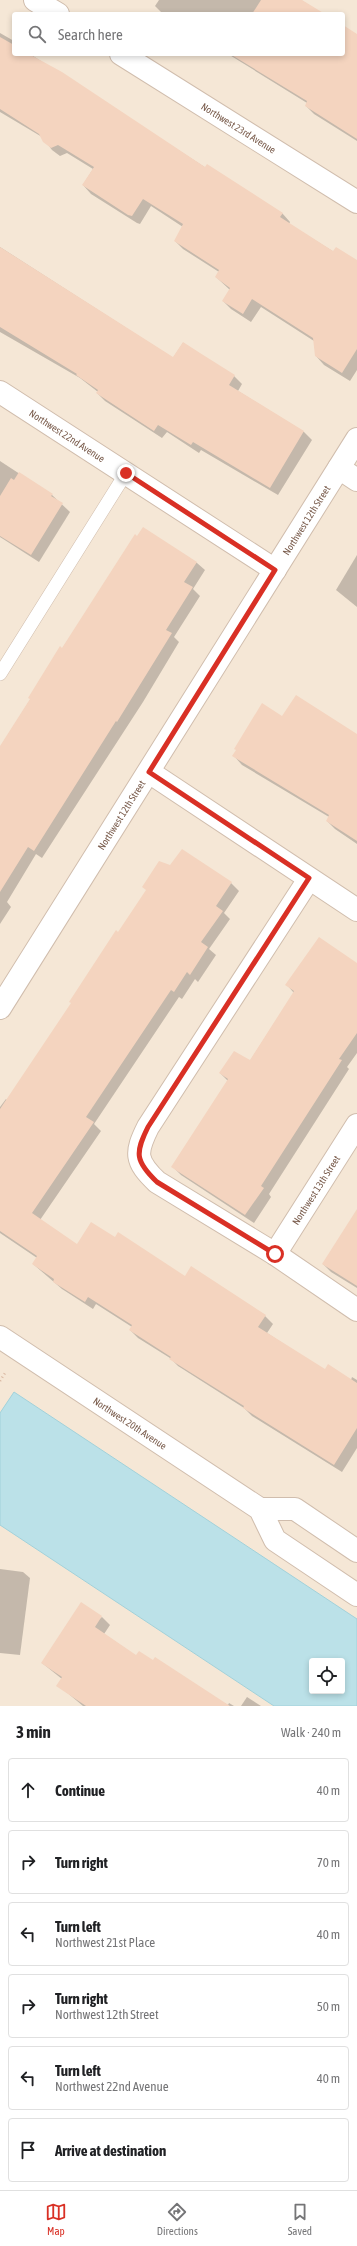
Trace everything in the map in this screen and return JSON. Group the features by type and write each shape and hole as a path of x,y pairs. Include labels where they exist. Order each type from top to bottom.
{"street":[{"path":"35,0 55,12"},
{"name":"Northwest 23rd Avenue","path":"124,56 357,202"},
{"name":"Northwest 22nd Avenue","path":"0,392 275,570"},
{"name":"Northwest 12th Street","path":"0,1008 357,439"},
{"path":"339,468 357,480"},
{"path":"149,772 357,910"},
{"path":"309,878 148,1127 140,1144 138,1157 146,1172 157,1182 275,1254 357,1310"},
{"name":"Northwest 13th Street","path":"275,1254 357,1125"},
{"name":"Northwest 20th Avenue","path":"0,1337 260,1510 275,1540 357,1595"},
{"path":"260,1510 295,1510 357,1550"}],"lane":[{"path":"0,674 126,473"}],"shaded area":[{"path":"0,0 357,0 357,1706 0,1706"}],"water":[{"path":"14,1392 357,1619 357,1706 274,1706 0,1525 0,1413"}],"building":[{"path":"261,0 302,0 322,12 253,12"},
{"path":"345,26 357,34 357,139 305,106 307,101 233,56 345,56"},
{"path":"0,37 12,44 12,56 33,56 62,72 205,167 207,164 283,213 280,217 333,251 336,247 357,260 357,349 342,373 315,356 313,338 252,299 243,314 222,301 230,288 215,277 219,270 174,241 183,224 143,199 132,216 128,215 82,185 94,167 58,145 51,148 43,142 39,134 0,109"},
{"path":"0,247 173,357 183,342 235,375 229,385 304,431 270,488 193,442 191,445 158,425 154,431 96,393 98,390 76,375 77,374 0,327"},
{"path":"19,472 53,494 51,496 63,503 31,555 0,536 0,496 11,478 14,480"},
{"path":"143,527 197,562 184,582 193,587 166,630 172,633 117,722 116,721 34,851 28,847 0,892 0,746 30,699 28,698 60,646 62,648 135,534 137,536"},
{"path":"296,695 357,734 357,841 326,821 329,815 232,756 236,750 234,749 262,703 282,716"},
{"path":"182,849 232,882 216,906 223,911 201,942 208,947 190,975 187,972 174,992 171,990 86,1117 94,1122 32,1213 77,1244 91,1222 115,1237 118,1232 185,1276 191,1266 266,1315 258,1327 325,1369 328,1364 357,1383 357,1428 334,1465 243,1408 244,1406 169,1359 171,1357 129,1330 132,1325 88,1297 85,1302 53,1282 54,1279 32,1264 37,1256 0,1231 0,1109 71,1003 69,1002 116,930 118,932 146,890 142,887 159,861 170,865"},
{"path":"319,937 357,963 357,1033 339,1059 342,1060 261,1186 264,1188 245,1215 171,1167 228,1079 219,1073 234,1051 250,1060 294,991 285,985"},
{"path":"357,1209 357,1286 322,1264"},
{"path":"81,1602 102,1616 95,1627 136,1655 139,1651 153,1660 155,1657 230,1706 86,1706 56,1686 62,1677 41,1663"}],"route":[{"path":"126,473 275,570 149,772 309,878 148,1127 140,1144 138,1157 146,1172 157,1182 275,1254"}]}
